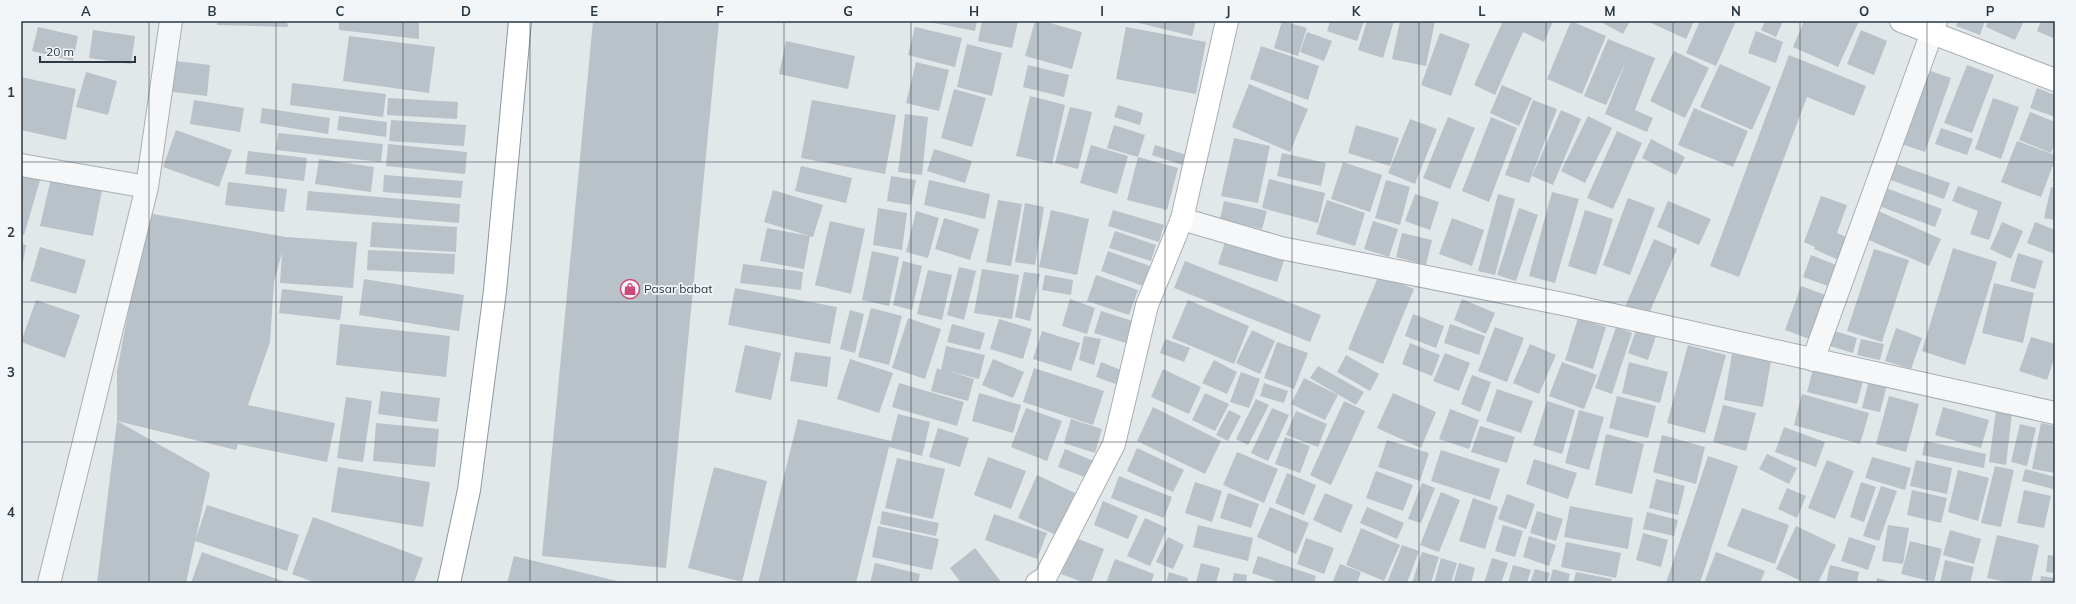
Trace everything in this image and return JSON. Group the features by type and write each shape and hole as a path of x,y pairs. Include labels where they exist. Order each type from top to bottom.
{"main road":[{"path":"448,583 469,490 495,291 520,21"},
{"path":"1038,583 1045,578 1114,444 1147,305 1182,219 1227,21"},
{"path":"1901,21 1933,27 2055,80"}],"street":[{"path":"49,583 147,187 171,21"},
{"path":"1813,360 1933,27"},
{"path":"21,165 147,187"},
{"path":"1182,219 1281,248 1575,307 2055,413"}],"building":[{"path":"217,21 287,21 288,27 217,25"},
{"path":"339,21 419,21 419,39 339,30"},
{"name":"Pasar babat","path":"593,21 719,21 666,568 542,556"},
{"path":"924,21 977,21 975,31"},
{"path":"982,21 1018,21 1012,48 978,41"},
{"path":"1035,21 1043,21 1082,32 1072,69 1025,56"},
{"path":"1131,21 1196,21 1192,36"},
{"path":"1282,21 1307,28 1298,56 1274,48"},
{"path":"1330,21 1364,21 1357,41 1327,31"},
{"path":"1367,21 1394,21 1383,58 1358,50"},
{"path":"1400,21 1435,21 1426,66 1392,59"},
{"path":"1503,21 1553,21 1544,42 1523,32 1495,95 1474,85"},
{"path":"1571,21 1606,36 1582,94 1547,79"},
{"path":"1599,21 1630,21 1623,34"},
{"path":"1647,21 1694,21 1686,39"},
{"path":"1700,21 1736,21 1716,66 1686,53"},
{"path":"1765,21 1783,21 1776,37 1761,30"},
{"path":"1804,21 1859,21 1838,67 1793,47"},
{"path":"1958,21 1985,21 1980,35 1956,26"},
{"path":"1988,21 2024,21 2015,40 1986,27"},
{"path":"2041,21 2055,21 2055,39 2037,31"},
{"path":"38,27 78,36 73,61 32,51"},
{"path":"915,27 962,38 955,67 908,55"},
{"path":"1126,27 1206,42 1196,94 1116,79"},
{"path":"93,30 135,36 131,64 89,58"},
{"path":"1861,30 1887,41 1874,75 1847,64"},
{"path":"1756,31 1783,42 1776,63 1748,53"},
{"path":"1307,32 1332,41 1324,61 1300,52"},
{"path":"1440,33 1470,44 1451,96 1421,85"},
{"path":"349,36 435,47 429,93 343,81"},
{"path":"1608,39 1655,58 1635,110 1653,118 1647,132 1605,114 1626,61 1606,105 1584,96"},
{"path":"786,41 855,56 848,89 779,74"},
{"path":"967,44 1002,53 992,96 957,87"},
{"path":"1261,46 1319,66 1308,100 1250,79"},
{"path":"1674,51 1709,68 1685,118 1650,101"},
{"path":"1789,55 1866,86 1854,116 1807,97 1739,277 1710,266"},
{"path":"168,60 210,65 207,96 165,91"},
{"path":"916,62 949,70 939,111 906,103"},
{"path":"1720,64 1771,87 1752,130 1700,107"},
{"path":"1028,65 1069,75 1064,97 1023,87"},
{"path":"1967,65 1994,75 1972,133 1944,123"},
{"path":"1919,67 1951,78 1925,152 1893,141"},
{"path":"86,72 117,81 108,115 76,107"},
{"path":"21,77 76,89 66,140 21,130"},
{"path":"292,83 386,94 383,117 290,105"},
{"path":"1249,84 1308,109 1290,152 1232,127"},
{"path":"1502,85 1532,98 1519,126 1490,113"},
{"path":"2037,88 2055,95 2055,117 2030,108"},
{"path":"954,89 986,98 972,147 941,138"},
{"path":"1030,96 1065,105 1052,164 1016,156"},
{"path":"388,98 458,102 457,119 387,115"},
{"path":"1993,98 2019,107 2001,159 1975,149"},
{"path":"194,100 244,108 240,132 190,124"},
{"path":"812,100 896,115 885,174 801,158"},
{"path":"1533,100 1557,109 1529,183 1505,175"},
{"path":"1118,105 1143,113 1140,125 1114,117"},
{"path":"1070,107 1092,112 1078,169 1055,163"},
{"path":"262,108 330,118 328,134 260,123"},
{"path":"1694,108 1748,131 1733,167 1678,145"},
{"path":"1561,110 1581,119 1553,185 1532,176"},
{"path":"2030,112 2055,122 2055,143 2051,153 2019,140"},
{"path":"905,114 928,117 922,175 898,172"},
{"path":"339,116 387,122 386,137 337,130"},
{"path":"1588,116 1612,128 1585,183 1561,171"},
{"path":"1448,117 1475,128 1450,189 1423,178"},
{"path":"1491,117 1517,128 1489,202 1462,191"},
{"path":"1410,119 1437,129 1415,184 1388,173"},
{"path":"391,120 466,125 464,146 389,141"},
{"path":"1114,125 1145,135 1138,157 1107,148"},
{"path":"1356,125 1399,138 1390,166 1348,153"},
{"path":"1941,128 1973,139 1967,155 1935,144"},
{"path":"176,130 232,150 219,187 163,167"},
{"path":"1617,131 1642,143 1613,209 1587,198"},
{"path":"278,133 383,144 381,162 276,150"},
{"path":"1234,138 1270,146 1258,203 1221,196"},
{"path":"1651,139 1685,157 1676,175 1642,158"},
{"path":"2017,141 2055,155 2055,160 2041,197 2001,182"},
{"path":"388,144 467,152 465,174 386,166"},
{"path":"1091,145 1128,156 1117,194 1080,183"},
{"path":"1155,145 1190,156 1186,166 1152,155"},
{"path":"934,149 972,161 965,183 927,171"},
{"path":"248,151 307,158 304,181 245,174"},
{"path":"1282,153 1326,163 1321,186 1277,176"},
{"path":"1138,157 1178,168 1167,210 1127,200"},
{"path":"319,159 374,167 371,192 315,184"},
{"path":"1888,161 1950,183 1944,199 1882,177"},
{"path":"1343,162 1382,175 1370,212 1331,199"},
{"path":"801,166 852,178 846,203 795,191"},
{"path":"21,171 41,177 24,235 21,235"},
{"path":"52,174 103,185 93,236 40,226"},
{"path":"384,175 463,181 461,198 383,192"},
{"path":"891,176 916,180 911,205 887,201"},
{"path":"1269,179 1325,193 1318,223 1262,208"},
{"path":"929,180 990,194 985,219 924,205"},
{"path":"1386,180 1410,187 1400,225 1375,218"},
{"path":"228,182 287,189 284,212 225,205"},
{"path":"1878,185 1942,209 1935,227 1871,203"},
{"path":"1958,186 2002,202 1989,240 1970,234 1978,211 1952,201"},
{"path":"2051,187 2055,188 2055,220 2044,218"},
{"path":"773,190 823,205 813,237 764,222"},
{"path":"308,191 460,204 459,223 306,210"},
{"path":"1552,192 1579,199 1555,283 1529,276"},
{"path":"1415,194 1439,202 1430,230 1405,221"},
{"path":"1498,194 1515,199 1495,275 1478,271"},
{"path":"1821,196 1847,205 1837,233 1853,240 1843,262 1814,249 1815,247 1804,242"},
{"path":"1628,198 1655,208 1630,275 1603,265"},
{"path":"998,200 1022,204 1011,266 986,262"},
{"path":"1327,200 1365,213 1355,246 1316,234"},
{"path":"1224,201 1267,211 1262,229 1220,219"},
{"path":"1668,201 1711,219 1699,245 1657,227"},
{"path":"1025,203 1044,207 1035,265 1015,262"},
{"path":"878,208 907,213 902,250 873,245"},
{"path":"1519,208 1538,215 1516,281 1497,275"},
{"path":"1051,210 1089,219 1077,275 1039,267"},
{"path":"1113,210 1164,225 1159,242 1108,226"},
{"path":"1585,210 1613,219 1596,275 1568,266"},
{"path":"1876,210 1941,239 1929,266 1864,238"},
{"path":"916,211 939,218 928,258 906,252"},
{"path":"147,213 286,237 357,242 353,288 280,283 282,253 274,282 270,342 248,405 335,423 327,462 238,444 236,450 117,421 117,371"},
{"path":"944,218 979,229 970,260 935,249"},
{"path":"1452,218 1484,230 1472,266 1439,254"},
{"path":"830,221 865,229 851,294 815,285"},
{"path":"1373,221 1398,229 1389,257 1364,249"},
{"path":"372,222 457,227 456,252 370,247"},
{"path":"2002,222 2023,231 2011,259 1990,249"},
{"path":"2035,222 2055,230 2055,254 2027,243"},
{"path":"767,228 810,236 804,269 760,261"},
{"path":"1115,231 1156,245 1151,261 1109,248"},
{"path":"1402,233 1432,240 1426,265 1396,257"},
{"path":"1226,239 1285,257 1277,282 1218,264"},
{"path":"1654,239 1677,249 1648,316 1625,307"},
{"path":"21,244 26,245 22,268 21,268"},
{"path":"40,247 86,260 76,294 30,281"},
{"path":"1953,248 1997,262 1965,365 1922,351"},
{"path":"1874,249 1909,260 1882,342 1847,331"},
{"path":"368,250 455,254 454,274 367,270"},
{"path":"872,251 899,257 889,306 862,300"},
{"path":"1108,251 1150,266 1143,286 1101,271"},
{"path":"2018,253 2043,261 2035,289 2010,281"},
{"path":"1811,255 1841,267 1833,288 1803,277"},
{"path":"903,261 922,266 912,310 893,305"},
{"path":"1185,261 1321,315 1310,342 1174,288"},
{"path":"743,264 803,272 801,290 740,283"},
{"path":"959,267 976,271 964,320 947,315"},
{"path":"982,269 1019,275 1012,319 974,313"},
{"path":"928,270 952,275 942,320 917,314"},
{"path":"1024,272 1040,274 1030,321 1015,317"},
{"path":"1045,275 1073,280 1071,295 1042,290"},
{"path":"1096,275 1138,290 1129,315 1087,301"},
{"path":"1379,275 1414,289 1383,364 1348,349"},
{"path":"364,279 464,295 459,331 359,315"},
{"path":"1994,283 2034,293 2023,343 1982,333"},
{"path":"1801,286 1828,296 1812,340 1785,330"},
{"path":"735,288 837,307 830,344 728,325"},
{"path":"282,289 343,296 340,320 279,313"},
{"path":"1070,299 1095,308 1087,334 1062,326"},
{"path":"1462,299 1495,313 1486,334 1454,320"},
{"path":"36,300 80,315 65,358 21,342"},
{"path":"1188,300 1249,326 1234,364 1172,338"},
{"path":"871,308 902,316 889,365 858,357"},
{"path":"850,310 864,314 855,353 840,349"},
{"path":"1101,311 1136,322 1129,344 1094,333"},
{"path":"1413,314 1444,326 1436,348 1405,336"},
{"path":"908,318 941,329 925,379 892,368"},
{"path":"1578,318 1606,327 1593,369 1565,360"},
{"path":"999,319 1032,329 1023,359 990,349"},
{"path":"340,324 450,336 446,377 336,365"},
{"path":"952,324 985,333 980,350 947,342"},
{"path":"1450,324 1485,336 1479,355 1444,343"},
{"path":"1495,327 1524,338 1507,382 1478,371"},
{"path":"1616,327 1632,333 1612,394 1595,388"},
{"path":"1896,328 1922,338 1911,369 1885,361"},
{"path":"1252,330 1275,341 1260,374 1236,363"},
{"path":"1636,330 1656,336 1648,360 1628,353"},
{"path":"1042,331 1080,343 1071,371 1033,359"},
{"path":"1835,331 1857,338 1853,353 1830,346"},
{"path":"1084,336 1101,339 1094,365 1079,360"},
{"path":"2031,337 2055,344 2055,356 2047,380 2019,371"},
{"path":"1165,339 1190,348 1184,362 1160,353"},
{"path":"1861,339 1884,344 1880,360 1857,355"},
{"path":"1277,342 1308,353 1294,389 1264,378"},
{"path":"1410,343 1440,355 1432,376 1402,364"},
{"path":"1530,344 1556,355 1539,394 1513,383"},
{"path":"745,345 781,353 771,400 735,392"},
{"path":"1688,345 1726,355 1705,433 1667,423"},
{"path":"946,346 985,355 979,379 948,371 974,379 968,401 931,391 937,368 941,370"},
{"path":"795,352 831,357 827,387 790,381"},
{"path":"1445,353 1470,363 1459,391 1433,381"},
{"path":"1732,354 1771,361 1763,407 1724,400"},
{"path":"1346,355 1379,374 1370,391 1337,372"},
{"path":"850,359 893,373 879,413 837,399"},
{"path":"993,359 1024,372 1013,398 982,385"},
{"path":"1214,360 1237,372 1227,394 1202,383"},
{"path":"1101,362 1121,370 1116,384 1096,377"},
{"path":"1562,362 1597,375 1584,409 1549,396"},
{"path":"1629,362 1668,372 1660,403 1622,393"},
{"path":"1814,365 1864,377 1857,404 1807,392"},
{"path":"1318,366 1364,392 1356,405 1310,378"},
{"path":"1034,368 1104,391 1093,425 1023,402"},
{"path":"1163,369 1201,387 1189,414 1151,397"},
{"path":"1241,372 1260,379 1249,408 1230,402"},
{"path":"1472,375 1491,382 1480,412 1461,404"},
{"path":"1304,378 1338,395 1325,420 1291,404"},
{"path":"1869,380 1887,385 1880,412 1862,408"},
{"path":"899,383 964,402 957,426 892,407"},
{"path":"1264,383 1288,391 1284,403 1260,396"},
{"path":"1497,389 1533,401 1521,433 1486,421"},
{"path":"381,391 440,398 437,422 378,414"},
{"path":"979,393 1021,405 1013,433 972,421"},
{"path":"1205,393 1229,404 1215,431 1192,420"},
{"path":"1393,393 1436,412 1421,448 1377,428"},
{"path":"1802,394 1869,413 1860,444 1794,425"},
{"path":"1617,396 1656,406 1648,438 1609,428"},
{"path":"1889,396 1919,404 1906,452 1876,444"},
{"path":"346,397 372,401 363,462 337,458"},
{"path":"1256,399 1269,405 1248,445 1236,439"},
{"path":"1344,401 1365,411 1331,485 1310,475"},
{"path":"1547,401 1575,410 1562,454 1533,445"},
{"path":"1723,405 1756,413 1746,451 1713,442"},
{"path":"1153,407 1221,441 1205,474 1137,441"},
{"path":"1943,407 1989,420 1981,448 1935,435"},
{"path":"1026,408 1062,421 1047,461 1011,447"},
{"path":"1272,408 1289,415 1268,461 1251,453"},
{"path":"1450,409 1479,420 1469,449 1439,439"},
{"path":"1229,410 1241,416 1228,441 1216,435"},
{"path":"1579,410 1604,417 1589,470 1565,463"},
{"path":"1996,410 2012,413 2006,465 1989,462"},
{"path":"1296,411 1327,424 1318,447 1286,435"},
{"path":"898,414 930,422 922,456 889,447 856,583 758,583 798,419 891,441"},
{"path":"1071,419 1102,429 1095,453 1064,443"},
{"path":"117,421 210,473 186,583 97,583"},
{"path":"376,423 439,429 435,467 373,461"},
{"path":"2041,423 2055,426 2055,473 2032,469"},
{"path":"2020,424 2036,428 2027,466 2011,462"},
{"path":"1480,426 1515,437 1507,463 1471,452"},
{"path":"1784,427 1825,442 1816,467 1775,452"},
{"path":"938,428 969,438 960,467 929,457"},
{"path":"1606,434 1644,444 1632,494 1595,485"},
{"path":"1662,435 1705,447 1696,484 1653,472"},
{"path":"1285,437 1310,446 1300,473 1275,464"},
{"path":"1387,440 1429,453 1420,481 1378,467"},
{"path":"1925,441 1986,454 1984,468 1922,455"},
{"path":"1137,448 1184,470 1173,492 1127,471"},
{"path":"1065,449 1096,462 1090,479 1058,467"},
{"path":"1441,450 1500,469 1490,500 1431,481"},
{"path":"1237,452 1278,469 1264,503 1223,485"},
{"path":"1767,454 1797,468 1789,484 1759,469"},
{"path":"1708,456 1738,466 1700,583 1666,583"},
{"path":"988,457 1026,471 1011,509 974,495"},
{"path":"1872,457 1911,468 1905,490 1865,478"},
{"path":"897,458 945,469 933,519 885,508"},
{"path":"1534,459 1577,473 1568,499 1526,484"},
{"path":"1827,460 1854,471 1835,519 1808,508"},
{"path":"1916,460 1952,468 1947,494 1910,486"},
{"path":"1995,466 2014,470 2001,527 1981,523"},
{"path":"338,467 430,482 423,527 331,512"},
{"path":"714,467 767,481 742,582 688,568"},
{"path":"2025,469 2055,477 2053,489 2022,481"},
{"path":"1958,470 1989,478 1978,521 1948,512"},
{"path":"1376,471 1413,485 1403,511 1366,498"},
{"path":"1287,473 1316,485 1304,515 1275,503"},
{"path":"1037,475 1075,493 1056,535 1018,518"},
{"path":"1119,476 1172,497 1164,518 1111,498"},
{"path":"1656,479 1685,486 1678,515 1649,508"},
{"path":"1195,482 1222,491 1212,522 1185,513"},
{"path":"1861,482 1876,487 1864,522 1850,517"},
{"path":"1422,483 1435,488 1421,523 1408,519"},
{"path":"1881,486 1897,491 1879,541 1863,536"},
{"path":"1787,488 1806,496 1797,518 1778,509"},
{"path":"1912,490 1947,498 1941,523 1907,515"},
{"path":"2024,490 2051,496 2044,528 2017,523"},
{"path":"1441,492 1460,500 1439,552 1420,545"},
{"path":"1228,493 1259,504 1251,528 1220,518"},
{"path":"1325,493 1353,505 1341,533 1313,520"},
{"path":"1507,494 1535,504 1526,529 1498,519"},
{"path":"1473,498 1498,507 1485,549 1459,541"},
{"path":"1103,501 1138,516 1128,539 1094,525"},
{"path":"207,505 299,535 287,571 195,541"},
{"path":"1570,506 1633,518 1628,549 1564,537"},
{"path":"1270,507 1309,523 1296,554 1257,537"},
{"path":"1367,507 1404,523 1397,539 1360,523"},
{"path":"1742,508 1789,525 1775,564 1727,546"},
{"path":"882,511 939,523 936,536 880,524"},
{"path":"1537,511 1563,519 1556,541 1530,533"},
{"path":"1647,512 1678,520 1674,536 1643,529"},
{"path":"994,514 1047,533 1037,559 985,540"},
{"path":"313,517 423,558 414,583 316,583 292,574"},
{"path":"1145,518 1167,528 1150,566 1127,556"},
{"path":"1198,525 1253,538 1248,561 1193,547"},
{"path":"1503,525 1523,531 1515,557 1495,551"},
{"path":"1888,525 1909,528 1903,564 1882,561"},
{"path":"878,526 939,539 932,570 872,557"},
{"path":"1796,526 1836,545 1818,583 1805,583 1776,569"},
{"path":"1361,528 1400,545 1384,581 1346,565"},
{"path":"1950,530 1981,539 1974,564 1943,555"},
{"path":"1643,533 1668,540 1661,567 1636,560"},
{"path":"1997,535 2039,545 2031,583 2011,583 1987,578"},
{"path":"1529,536 1556,545 1549,566 1523,557"},
{"path":"1168,537 1184,545 1173,569 1156,562"},
{"path":"1849,537 1876,546 1868,570 1841,561"},
{"path":"1076,538 1104,549 1091,583 1085,583 1061,574"},
{"path":"1306,538 1334,548 1324,574 1297,564"},
{"path":"1910,541 1942,549 1934,582 1901,574"},
{"path":"1566,542 1621,553 1616,578 1561,567"},
{"path":"1402,545 1419,551 1407,583 1387,583"},
{"path":"975,548 1002,583 961,583 950,568"},
{"path":"202,552 288,583 191,583"},
{"path":"1422,552 1439,557 1431,583 1412,583"},
{"path":"1716,552 1765,571 1760,583 1704,583"},
{"path":"2048,555 2055,556 2055,573 2046,572"},
{"path":"514,556 621,582 621,583 507,583"},
{"path":"1258,556 1316,576 1314,583 1281,583 1252,573"},
{"path":"1441,558 1457,563 1451,583 1434,583"},
{"path":"1492,558 1508,563 1501,583 1484,583"},
{"path":"1115,559 1154,574 1151,583 1106,583"},
{"path":"1945,560 1974,567 1970,583 1940,583"},
{"path":"875,563 920,574 918,583 870,583"},
{"path":"1201,563 1220,568 1216,583 1196,583"},
{"path":"1459,563 1475,568 1471,583 1453,583"},
{"path":"1340,564 1361,572 1357,583 1332,583"},
{"path":"1513,565 1531,570 1527,583 1508,583"},
{"path":"1830,565 1859,572 1857,583 1826,583"},
{"path":"1535,569 1550,573 1547,583 1530,583"},
{"path":"1553,569 1570,574 1568,583 1549,583"},
{"path":"1169,572 1188,578 1187,583 1166,583"},
{"path":"1576,572 1612,579 1611,583 1573,583"},
{"path":"1234,573 1247,575 1246,583 1232,583"},
{"path":"2041,576 2055,578 2055,583 2040,583"},
{"path":"1877,578 1896,583 1876,583"}],"place":[{"name":"Pasar babat","path":"630,289"}]}
